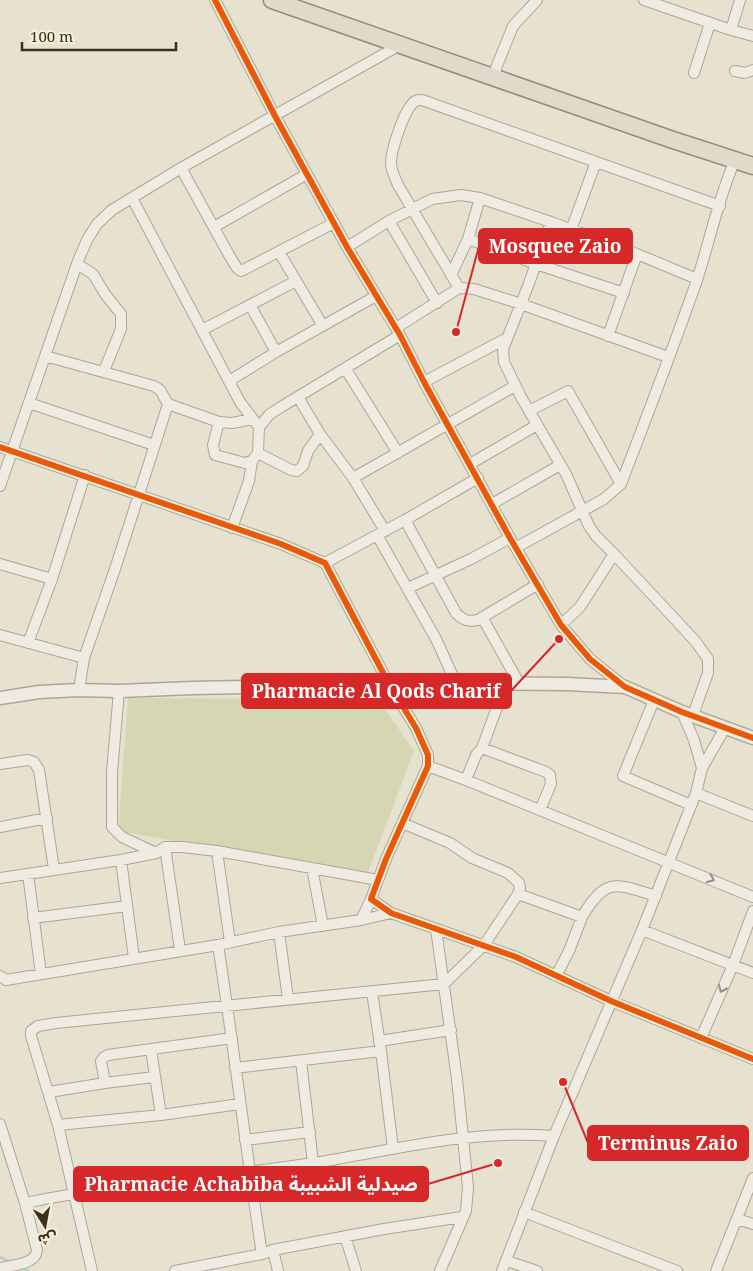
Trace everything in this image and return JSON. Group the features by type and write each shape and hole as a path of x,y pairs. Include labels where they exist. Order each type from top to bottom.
{"highway":[{"path":"272,0 753,166"}],"street":[{"path":"215,0 275,116 347,247 398,331 424,382 561,625 590,660 625,687 753,738"},
{"path":"496,78 496,68 513,26 537,0"},
{"path":"644,0 753,36"},
{"path":"731,30 740,0"},
{"path":"694,73 710,23"},
{"path":"0,486 78,266 78,261 87,240 97,224 112,210 181,168 400,45"},
{"path":"735,71 745,74 753,70"},
{"path":"459,288 412,210 392,171 391,163 402,123 410,106 416,100 422,100 720,206"},
{"path":"408,588 583,510 604,499 621,484 697,279 720,206 723,188 735,160"},
{"path":"571,230 596,162"},
{"path":"181,168 229,255 241,271 334,223"},
{"path":"214,227 307,174"},
{"path":"347,247 389,221 432,199 462,195 480,198 551,222 638,254 697,279"},
{"path":"132,198 240,402 256,423 255,457 249,481 232,528"},
{"path":"451,275 468,239 480,198"},
{"path":"389,221 437,303"},
{"path":"551,222 502,356 508,374 560,465 589,526 596,536 690,636 708,659 708,673 687,713 702,768"},
{"path":"468,239 624,293"},
{"path":"279,252 323,326"},
{"path":"608,336 638,254"},
{"path":"78,266 89,270 93,274 105,294 121,314 121,329 104,371"},
{"path":"202,330 296,281"},
{"path":"168,404 219,422 256,423 345,368 459,288 474,289 522,304 668,357"},
{"path":"229,381 276,352 376,296"},
{"path":"250,305 276,352"},
{"path":"424,382 507,338"},
{"path":"45,356 154,386 163,393 168,404 84,658 79,690"},
{"path":"345,368 398,453"},
{"path":"353,478 515,386"},
{"path":"529,411 568,390 621,484"},
{"path":"298,397 320,434 353,478 443,653 456,683"},
{"path":"29,403 154,445"},
{"path":"219,422 212,445 215,455 245,463 255,457"},
{"path":"470,464 538,425"},
{"path":"255,457 298,471 308,451 320,434"},
{"path":"0,447 281,544 325,563 388,684 423,743 428,755 428,766 361,920"},
{"path":"492,504 560,465"},
{"path":"28,643 52,579 85,475"},
{"path":"325,563 478,478"},
{"path":"405,520 435,576 456,612 463,620 470,622 482,617 538,584"},
{"path":"561,625 580,607 614,554"},
{"path":"0,564 52,579"},
{"path":"482,617 513,683"},
{"path":"0,635 84,658"},
{"path":"0,698 39,692 202,687 513,683 625,687"},
{"path":"466,780 513,683"},
{"path":"119,691 112,772 112,827 122,837 156,853"},
{"path":"654,700 622,776 691,806"},
{"path":"537,1271 505,1266 554,1136 656,896 696,793 702,768 725,728"},
{"path":"482,748 550,775 549,789 540,810"},
{"path":"0,764 28,760 34,762 39,770 54,869"},
{"path":"428,766 753,896"},
{"path":"696,793 753,816"},
{"path":"0,827 46,818"},
{"path":"92,1271 58,1125 31,1031 34,1028 56,1023 444,984 484,945 518,894 519,883 508,873 472,858 450,843 402,823"},
{"path":"165,847 180,950"},
{"path":"0,878 121,860 156,853 165,847 182,847 217,851 378,880"},
{"path":"217,851 230,942"},
{"path":"121,860 134,958"},
{"path":"312,868 322,926"},
{"path":"28,874 41,974"},
{"path":"556,976 569,951 582,917 596,896 614,886 627,887 656,896"},
{"path":"518,894 582,917"},
{"path":"371,899 391,913 484,945 611,1001 753,1059"},
{"path":"33,918 127,906"},
{"path":"701,1038 733,965 753,911"},
{"path":"2,982 218,945 280,932 361,920 391,913"},
{"path":"436,929 464,1136 468,1196 467,1205 440,1271"},
{"path":"642,930 753,973"},
{"path":"280,932 288,999"},
{"path":"218,945 262,1254"},
{"path":"372,992 393,1148"},
{"path":"235,1068 301,1061 451,1030"},
{"path":"105,1083 101,1061 104,1057 232,1038"},
{"path":"151,1050 160,1115"},
{"path":"301,1061 312,1163"},
{"path":"49,1092 105,1083 154,1078"},
{"path":"58,1125 160,1115 240,1104"},
{"path":"0,1124 25,1203 37,1250 35,1258 30,1262 5,1267"},
{"path":"245,1140 310,1132"},
{"path":"25,1203 75,1193 312,1163 464,1136 524,1133 554,1136"},
{"path":"716,1271 753,1178"},
{"path":"524,1212 677,1271"},
{"path":"175,1271 215,1267 273,1250 346,1236 462,1218"},
{"path":"737,1219 753,1224"},
{"path":"346,1236 356,1271"},
{"path":"273,1250 278,1271"}],"green space":[{"path":"128,698 378,699 414,751 367,875 118,831"}],"waterway":[{"path":"0,1257 12,1263"},
{"path":"20,1267 28,1271"}],"cycle path":[{"path":"215,0 275,116 347,247 400,335 510,538 561,625 590,659 625,687 682,712 753,738"},
{"path":"0,447 281,544 325,563 389,684 416,728 428,755 428,766 386,859 371,899 391,913 516,957 611,1001 753,1059"}],"place":[{"name":"Mosquee Zaio","path":"456,332"},
{"name":"Pharmacie Al Qods Charif","path":"559,639"},
{"name":"Terminus Zaio","path":"563,1082"},
{"name":"Pharmacie Achabiba صيدلية الشبيبة","path":"498,1163"}]}
